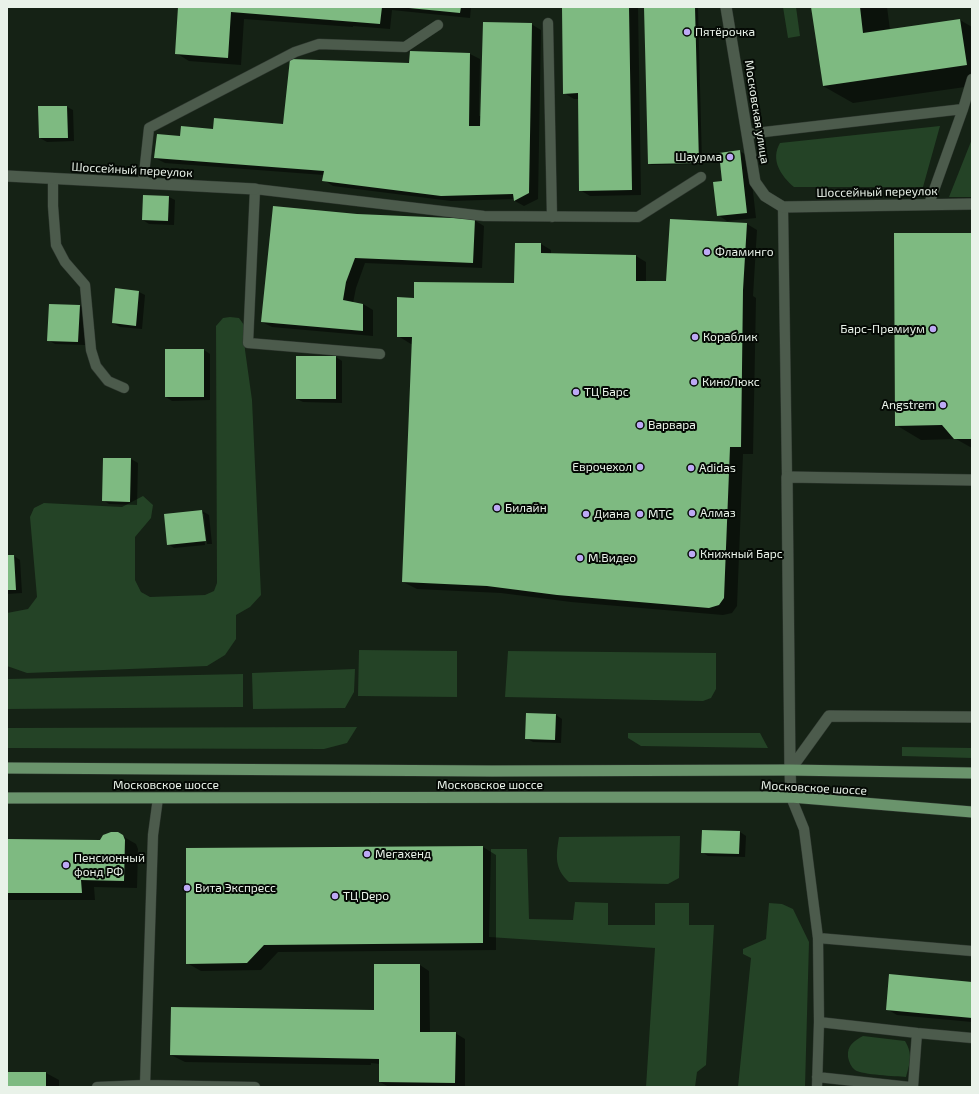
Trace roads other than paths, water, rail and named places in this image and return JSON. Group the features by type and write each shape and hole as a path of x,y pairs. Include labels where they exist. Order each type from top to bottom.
{"main road":[{"name":"Московское шоссе","path":"7,768 492,771 790,770 972,773"},
{"name":"Московское шоссе","path":"7,798 790,797 972,812"}],"street":[{"name":"Московская улица","path":"726,7 755,182 765,196 783,207"},
{"name":"Шоссейный переулок","path":"7,176 255,189"},
{"name":"Шоссейный переулок","path":"783,207 972,204"},
{"path":"790,797 787,477 972,480"},
{"path":"790,770 829,716 972,717"}],"lane":[{"path":"548,23 552,216"},
{"path":"143,183 149,128 295,52 319,44 405,48 438,25"},
{"path":"929,204 963,109 972,78"},
{"path":"747,134 963,109"},
{"path":"380,354 248,343 255,189 484,216 638,217 701,177"},
{"path":"53,178 52,206 56,245 65,262 85,285 91,350 96,366 108,381 124,388"},
{"path":"783,207 787,477"},
{"path":"790,797 804,829 818,938 819,1022 817,1082 912,1087 918,1033"},
{"path":"145,1085 153,835 158,798"},
{"path":"818,938 972,951"},
{"path":"819,1022 972,1038"},
{"path":"97,1087 145,1085 255,1087"}],"place":[{"name":"Пятёрочка","path":"687,32"},
{"name":"Шаурма","path":"730,157"},
{"name":"Фламинго","path":"707,252"},
{"name":"Барс-Премиум","path":"933,329"},
{"name":"Кораблик","path":"695,337"},
{"name":"КиноЛюкс","path":"694,382"},
{"name":"ТЦ Барс","path":"576,392"},
{"name":"Angstrem","path":"943,405"},
{"name":"Варвара","path":"640,425"},
{"name":"Еврочехол","path":"640,467"},
{"name":"Adidas","path":"691,468"},
{"name":"Билайн","path":"497,508"},
{"name":"Алмаз","path":"692,513"},
{"name":"Диана","path":"586,514"},
{"name":"МТС","path":"640,514"},
{"name":"Книжный Барс","path":"692,554"},
{"name":"М.Видео","path":"580,558"},
{"name":"Мегахенд","path":"367,854"},
{"name":"Пенсионный фонд РФ","path":"66,865"},
{"name":"Вита Экспресс","path":"187,888"},
{"name":"ТЦ Depo","path":"335,896"}]}
